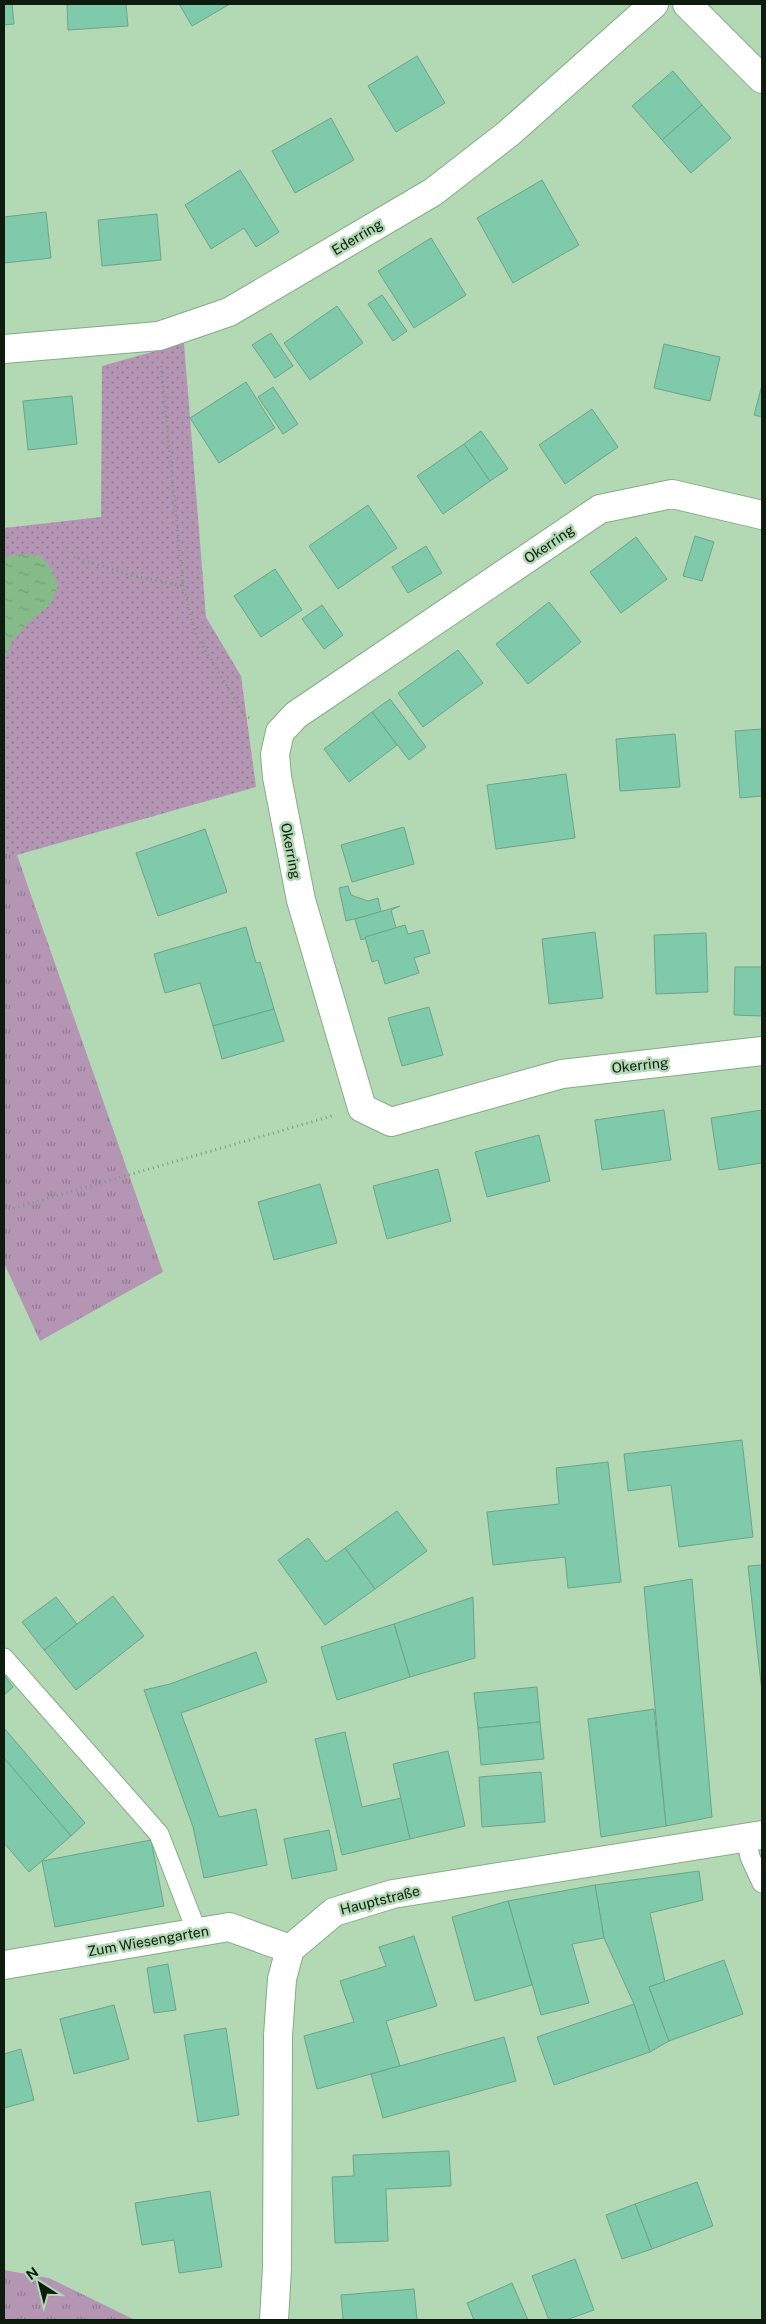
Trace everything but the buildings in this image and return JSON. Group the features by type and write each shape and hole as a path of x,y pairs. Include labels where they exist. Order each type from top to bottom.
{"street":[{"name":"Ederring","path":"4,349 159,336 229,312 433,192 509,133 654,4"},
{"path":"687,4 762,79"},
{"name":"Okerring","path":"762,515 672,494 600,509 296,715 280,732 274,754 301,900 362,1108 391,1122 562,1074 762,1051"},
{"name":"Hauptstraße","path":"290,1949 334,1912 393,1894 754,1836"},
{"name":"Zum Wiesengarten","path":"11,1958 228,1927 290,1949"},
{"path":"274,2320 277,2268 278,2036 282,1979 290,1949"}],"lane":[{"path":"4,1658 159,1834 197,1932"},
{"path":"754,1836 750,1857 762,1883"}],"path":[{"path":"159,336 183,586 196,635 245,716 280,732"},
{"path":"74,557 130,575 183,586"},
{"path":"4,1211 362,1108"}],"green space":[{"path":"184,343 206,617 241,676 256,787 17,855 4,852 4,528 101,517 102,366"},
{"path":"4,852 17,855 163,1272 40,1341 4,1263"},
{"path":"4,2270 49,2278 135,2320 4,2320"}],"water":[{"path":"20,554 41,556 52,570 58,586 50,605 30,621 11,642 4,663 4,557"}]}
